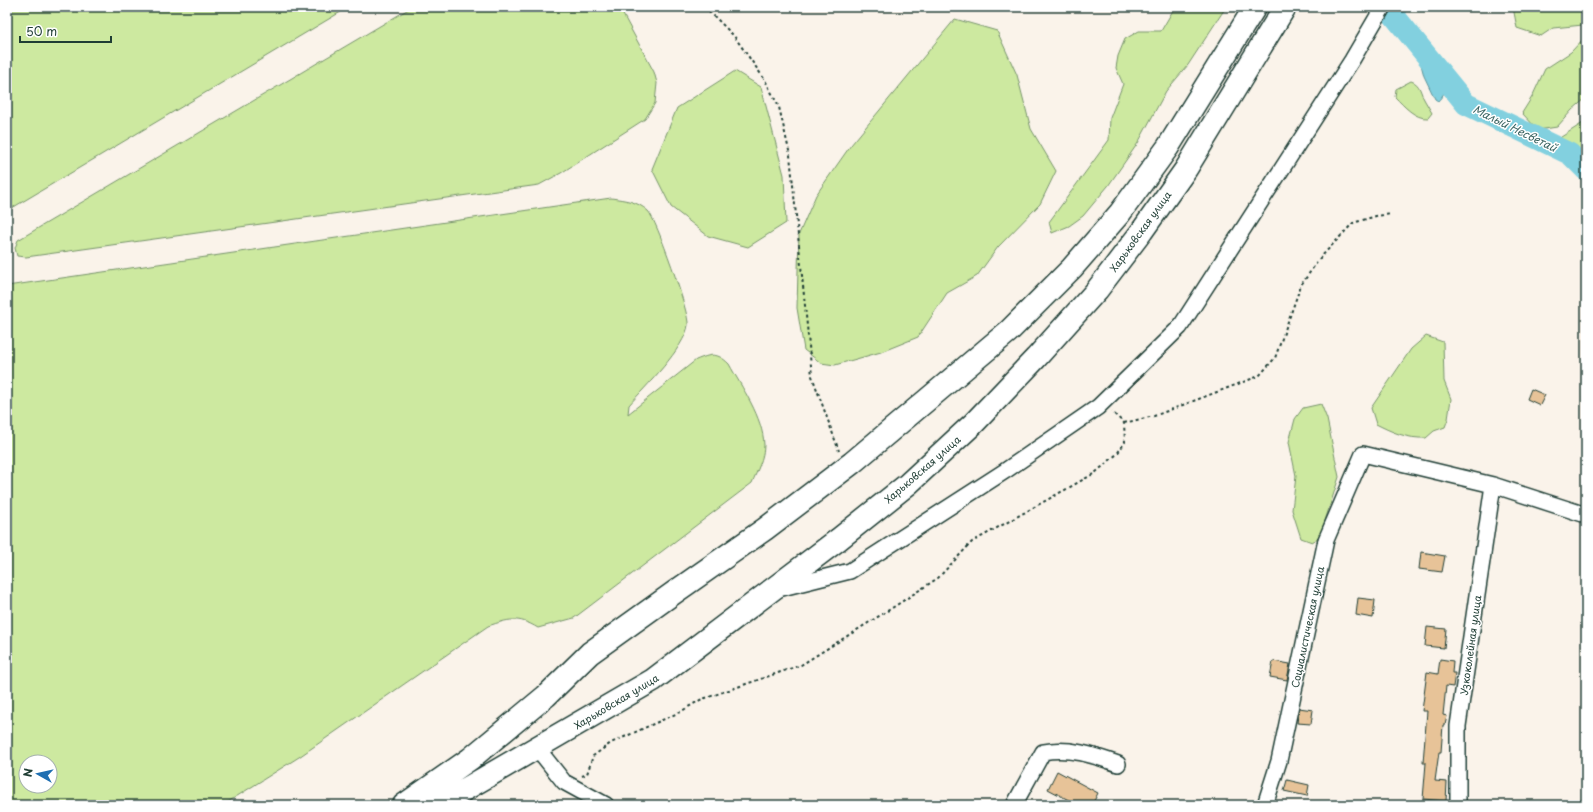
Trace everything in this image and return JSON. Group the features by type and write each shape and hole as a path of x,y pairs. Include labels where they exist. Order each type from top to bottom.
{"highway":[{"path":"404,805 470,759 546,696 590,654 765,529 845,468 1009,331 1072,268 1120,212 1168,147 1255,7"},
{"name":"Харьковская улица","path":"438,805 653,680 908,484 969,428 1036,358 1097,290 1186,169 1284,7"}],"street":[{"path":"770,591 850,571 1005,471 1102,403 1180,327 1352,60 1383,7"},
{"name":"Социалистическая улица","path":"1265,805 1279,761 1326,540 1364,454 1493,485"},
{"path":"1493,485 1586,515"},
{"name":"Узкоколейная улица","path":"1458,805 1458,726 1493,485"},
{"path":"537,748 564,782 606,805"},
{"path":"1014,805 1043,752 1058,749 1091,754 1118,764"}],"path":[{"path":"705,7 734,36 765,80 779,107 790,155 812,376 845,468"},
{"path":"1124,423 1154,416 1259,376 1275,358 1301,285 1320,258 1353,223 1376,216 1392,214"},
{"path":"564,782 587,774 593,756 611,743 673,716 700,700 801,665 938,578 972,542 1095,473 1117,454 1124,442 1124,423 1102,403"}],"green space":[{"path":"7,7 349,7 7,211"},
{"path":"412,7 619,7 654,72 657,83 655,103 645,119 561,173 539,185 26,257 17,256 15,248 18,240"},
{"path":"1175,7 1226,7 1188,65 1166,91 1138,143 1108,186 1083,216 1069,226 1052,233 1049,222 1109,140 1110,118 1123,84 1116,68 1118,56 1125,39 1139,31 1161,31"},
{"path":"1513,7 1586,7 1586,20 1583,25 1553,28 1541,36 1517,28"},
{"path":"955,19 997,31 1017,75 1031,129 1056,171 1040,204 998,247 977,276 947,293 918,337 881,352 835,365 821,363 804,350 797,308 799,234 816,195 851,145"},
{"path":"1586,36 1586,98 1572,110 1557,127 1538,130 1522,113 1532,97 1545,69 1571,52"},
{"path":"735,71 761,87 784,175 786,223 748,247 708,236 671,207 652,169 677,108"},
{"path":"1411,81 1419,87 1423,98 1432,113 1428,118 1423,118 1414,114 1395,97 1396,89"},
{"path":"1586,121 1586,170 1558,139"},
{"path":"611,198 635,203 648,211 665,247 684,304 688,325 680,345 654,378 629,405 628,414 696,360 710,355 721,357 729,364 746,393 756,413 763,434 763,455 752,483 574,618 538,628 519,620 508,620 488,626 299,757 223,805 7,805 7,286"},
{"path":"1426,336 1443,342 1444,381 1451,399 1448,419 1445,427 1434,431 1426,438 1419,438 1406,436 1376,424 1371,408 1411,349"},
{"path":"1321,404 1327,419 1339,477 1322,530 1317,539 1312,542 1301,538 1292,510 1296,476 1289,442 1295,419 1303,408"}],"water":[{"path":"1415,48 1425,49 1435,56 1447,71 1449,82 1443,95 1438,101 1435,99 1424,76 1419,57 1413,51"}],"building":[{"path":"1531,389 1545,395 1540,405 1527,399"},
{"path":"1421,552 1445,556 1442,572 1419,569"},
{"path":"1358,598 1375,600 1373,618 1356,615"},
{"path":"1427,627 1446,629 1444,648 1425,646"},
{"path":"1440,659 1453,661 1452,673 1455,673 1453,687 1446,686 1443,715 1447,716 1445,725 1443,725 1441,752 1439,752 1435,781 1447,782 1446,801 1423,799 1426,763 1423,763 1427,711 1422,711 1427,672 1438,674"},
{"path":"1273,661 1290,664 1287,680 1270,677"},
{"path":"1299,708 1313,710 1311,724 1297,723"},
{"path":"1057,771 1098,793 1092,805 1078,805 1048,789"},
{"path":"1287,780 1309,785 1307,796 1284,791"}],"waterway":[{"name":"Малый Несветай","path":"1387,7 1466,104 1570,154 1586,170"}]}
